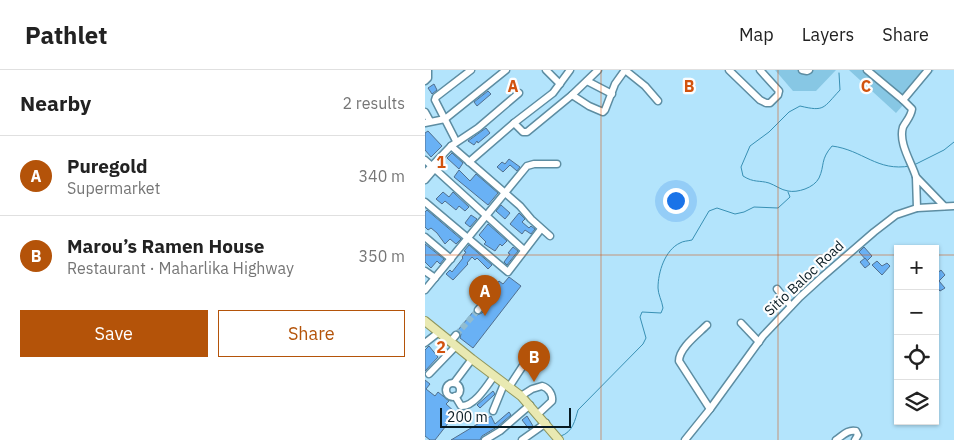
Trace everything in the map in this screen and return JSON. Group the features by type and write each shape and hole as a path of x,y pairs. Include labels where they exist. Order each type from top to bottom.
{"main road":[{"path":"425,320 521,396 559,440"}],"street":[{"path":"425,82 428,78 428,70"},
{"path":"471,70 436,97 436,102 445,119 454,145 469,162 520,206 550,236"},
{"path":"425,112 427,122 445,119 506,70"},
{"path":"546,70 560,84"},
{"path":"469,162 514,123 553,93 570,70"},
{"path":"514,123 523,132 527,132 572,95 598,70"},
{"path":"572,95 603,112 615,84 625,70 645,86 658,101"},
{"path":"729,70 760,100 770,103 778,95 779,91 760,70"},
{"path":"802,70 807,72 809,70"},
{"path":"903,100 928,70"},
{"path":"870,71 912,110 902,134 906,152 916,175 917,208"},
{"path":"587,81 612,94"},
{"path":"425,173 454,145 478,128 519,93"},
{"path":"425,160 524,250"},
{"path":"425,290 527,166 557,164"},
{"path":"425,180 433,167"},
{"path":"916,175 944,206"},
{"path":"425,202 508,272 541,229"},
{"name":"Sitio Baloc Road","path":"685,440 759,342 791,306 822,276 896,215 917,208 954,206"},
{"path":"425,237 451,259"},
{"path":"425,270 435,278"},
{"path":"777,289 791,306"},
{"path":"478,310 495,291"},
{"path":"741,323 759,342"},
{"path":"707,325 685,347 679,356 679,361 710,409"},
{"path":"425,343 439,332"},
{"path":"429,374 453,344 456,335"},
{"path":"472,359 454,382 459,387 460,391 455,396 461,406 468,405 479,395 494,376"},
{"path":"493,411 506,385 525,361"},
{"path":"521,396 542,386 548,389 553,398 552,401 538,414"},
{"path":"485,440 500,431 530,405"},
{"path":"522,440 546,423"},
{"path":"836,440 853,430 856,431 857,439"}],"shaded area":[{"path":"775,70 836,70 816,91 793,91"},
{"path":"849,70 934,70 896,113"}],"building":[{"path":"434,84 437,90 432,94 428,88"},
{"path":"488,91 491,94 477,106 474,102"},
{"path":"486,128 490,133 478,143 477,141 474,145 468,141"},
{"path":"428,131 442,146 431,157 425,150 425,133"},
{"path":"452,153 463,163 459,169 447,158"},
{"path":"509,159 520,167 517,171 510,165 503,172 497,167 502,162 505,164"},
{"path":"459,170 470,181 476,174 498,193 488,205 454,177"},
{"path":"443,192 449,197 453,192 469,207 465,211 459,206 456,210 445,201 442,204 436,199"},
{"path":"501,205 510,213 505,219 496,211"},
{"path":"427,210 461,239 456,244 450,239 445,244 437,233 431,228 428,230 425,227 425,212"},
{"path":"519,213 525,219 522,222 529,228 531,226 535,229 531,234 525,230 522,234 510,224"},
{"path":"471,215 477,219 470,227 465,223"},
{"path":"488,224 507,241 502,246 500,244 495,251 484,244 486,242 479,235"},
{"path":"425,244 444,259 440,264 437,261 431,268 425,262"},
{"path":"469,245 492,265 488,269 477,258 475,260 472,257 453,280 446,274 450,270 452,272 463,258 466,252 464,251"},
{"path":"513,247 518,251 507,265 504,262"},
{"path":"864,247 872,256 867,261 859,252"},
{"path":"865,258 870,264 865,268 860,262"},
{"path":"877,261 882,266 887,263 890,266 882,275 872,265"},
{"path":"941,270 945,275 939,281 939,272"},
{"path":"509,277 521,286 473,348 460,338 461,334 458,330 473,312 477,315 482,313 500,292 499,288 495,286 499,281 503,284"},
{"path":"939,281 945,288 939,290"},
{"path":"429,346 438,357 425,371 425,350"},
{"path":"425,380 430,384 426,389 435,396 438,392 449,401 446,404 456,413 435,440 430,440 425,436"},
{"path":"493,391 495,394 480,408 477,405"},
{"path":"509,412 511,415 497,427 482,436 480,440 451,440 491,416 495,424"},
{"path":"527,416 533,426 529,429 522,420"}],"waterway":[{"path":"839,73 840,90 826,105 814,109 800,106 789,112 769,132 750,146 741,167 743,176 769,183 783,190 796,191 805,189 817,182 824,159 832,146 843,148 888,166 910,166"},
{"path":"914,165 944,150 954,142"},
{"path":"561,436 571,429 578,410 643,344 646,338 640,317 642,312 661,313 663,308 658,290 658,282 663,262 670,251 681,242 692,240 709,211 717,208 735,214 754,207 778,208 790,197 788,192"}],"tunnel":[{"path":"456,335 478,310"}],"place":[{"name":"Puregold","path":"485,316"},
{"name":"Marou’s Ramen House","path":"534,382"}]}
